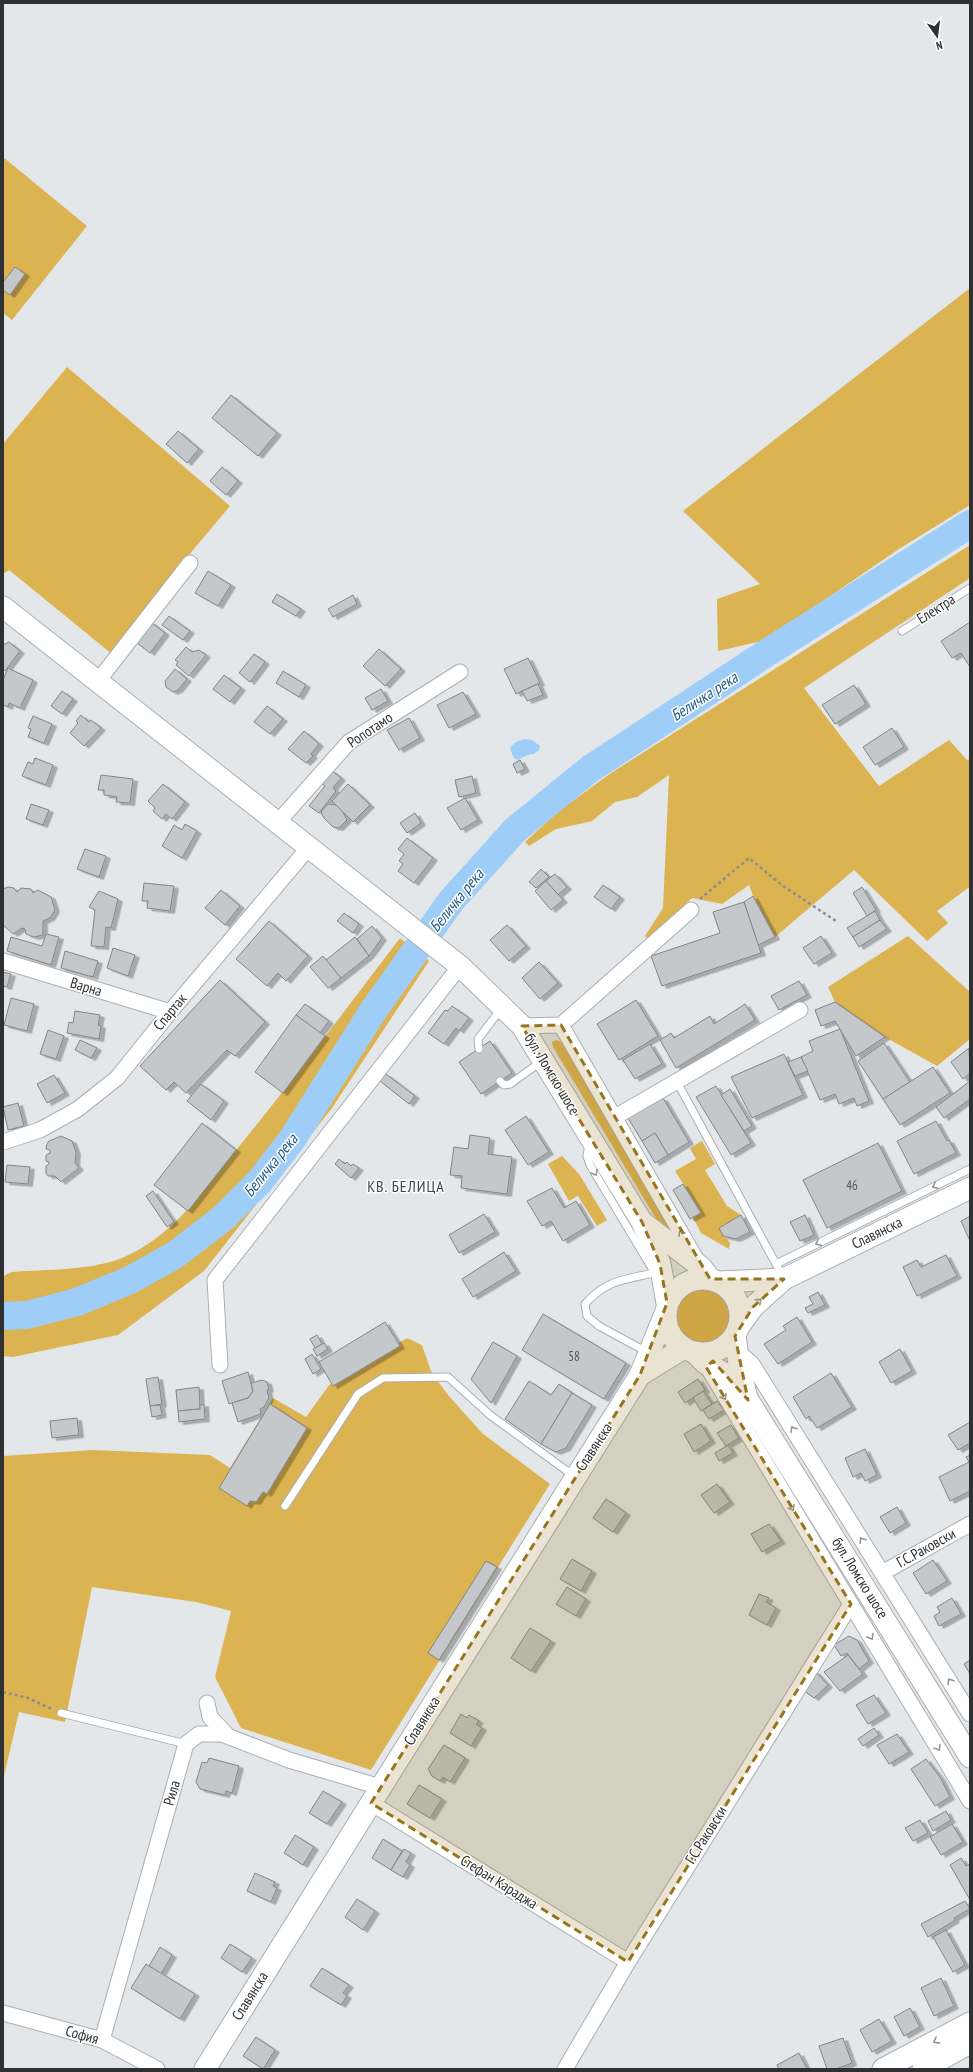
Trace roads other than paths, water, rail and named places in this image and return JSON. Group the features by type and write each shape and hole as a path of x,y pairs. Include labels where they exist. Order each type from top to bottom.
{"main road":[{"name":"бул. Ломско шосе","path":"3,607 310,846 460,966 522,1026 642,1222 660,1264 658,1277 666,1309"},
{"name":"Славянска","path":"710,1276 780,1271 970,1188"},
{"name":"бул. Ломско шосе","path":"642,1222 710,1276"},
{"name":"Славянска","path":"737,1338 753,1307 780,1271"},
{"path":"710,1276 730,1290 737,1302 740,1315 737,1338 719,1350 694,1355 670,1335 666,1309 678,1288 684,1284 710,1276"},
{"name":"Славянска","path":"206,2069 375,1795 640,1375 666,1309"},
{"name":"бул. Ломско шосе","path":"737,1338 748,1400"},
{"name":"бул. Ломско шосе","path":"694,1355 724,1373 748,1400 970,1757"},
{"name":"Славянска","path":"640,1375 694,1355"},
{"path":"883,2069 970,2022"},
{"path":"923,2069 970,2043"}],"street":[{"path":"98,681 190,563"},
{"name":"Ропотамо","path":"278,822 349,742 460,672"},
{"name":"Спартак","path":"3,1142 40,1130 78,1109 116,1078 310,846"},
{"path":"522,1026 561,1025 691,910"},
{"name":"Варна","path":"3,961 170,1012"},
{"path":"220,1365 215,1280 460,966"},
{"path":"615,1117 676,1080 800,1010"},
{"path":"561,1025 710,1276"},
{"path":"737,1338 970,1714"},
{"path":"694,1355 851,1604 970,1801"},
{"name":"Г.С.Раковски","path":"882,1573 970,1524"},
{"name":"Г.С.Раковски","path":"565,2069 628,1962 851,1604"},
{"path":"207,1703 210,1716 227,1735"},
{"path":"186,1744 198,1734 227,1735 375,1795"},
{"name":"Рила","path":"102,2040 186,1744"},
{"name":"Стефан Караджа","path":"375,1795 628,1962"},
{"name":"София","path":"3,2013 102,2040 157,2069"}],"lane":[{"name":"Електра","path":"902,631 970,588"},
{"path":"478,1049 478,1039 503,1007"},
{"path":"500,1081 504,1085 510,1084 543,1060"},
{"path":"676,1080 780,1271 970,1169"},
{"path":"590,1137 587,1156 590,1166 658,1277 612,1283 596,1291 585,1304 587,1316 599,1326 649,1353"},
{"path":"285,1506 358,1394 383,1378 448,1377 490,1415 575,1477"},
{"path":"61,1713 186,1744"}],"water":[{"path":"524,739 532,740 540,746 539,750 534,754 530,754 517,760 513,757 510,747 516,742"}],"waterway":[{"name":"Беличка река","path":"3,1316 27,1315 77,1302 130,1280 175,1255 223,1218 260,1181 293,1138 373,1011 451,901 515,830 590,769 765,654 970,524"}],"district":[{"name":"КВ. БЕЛИЦА","path":"406,1186"}]}
